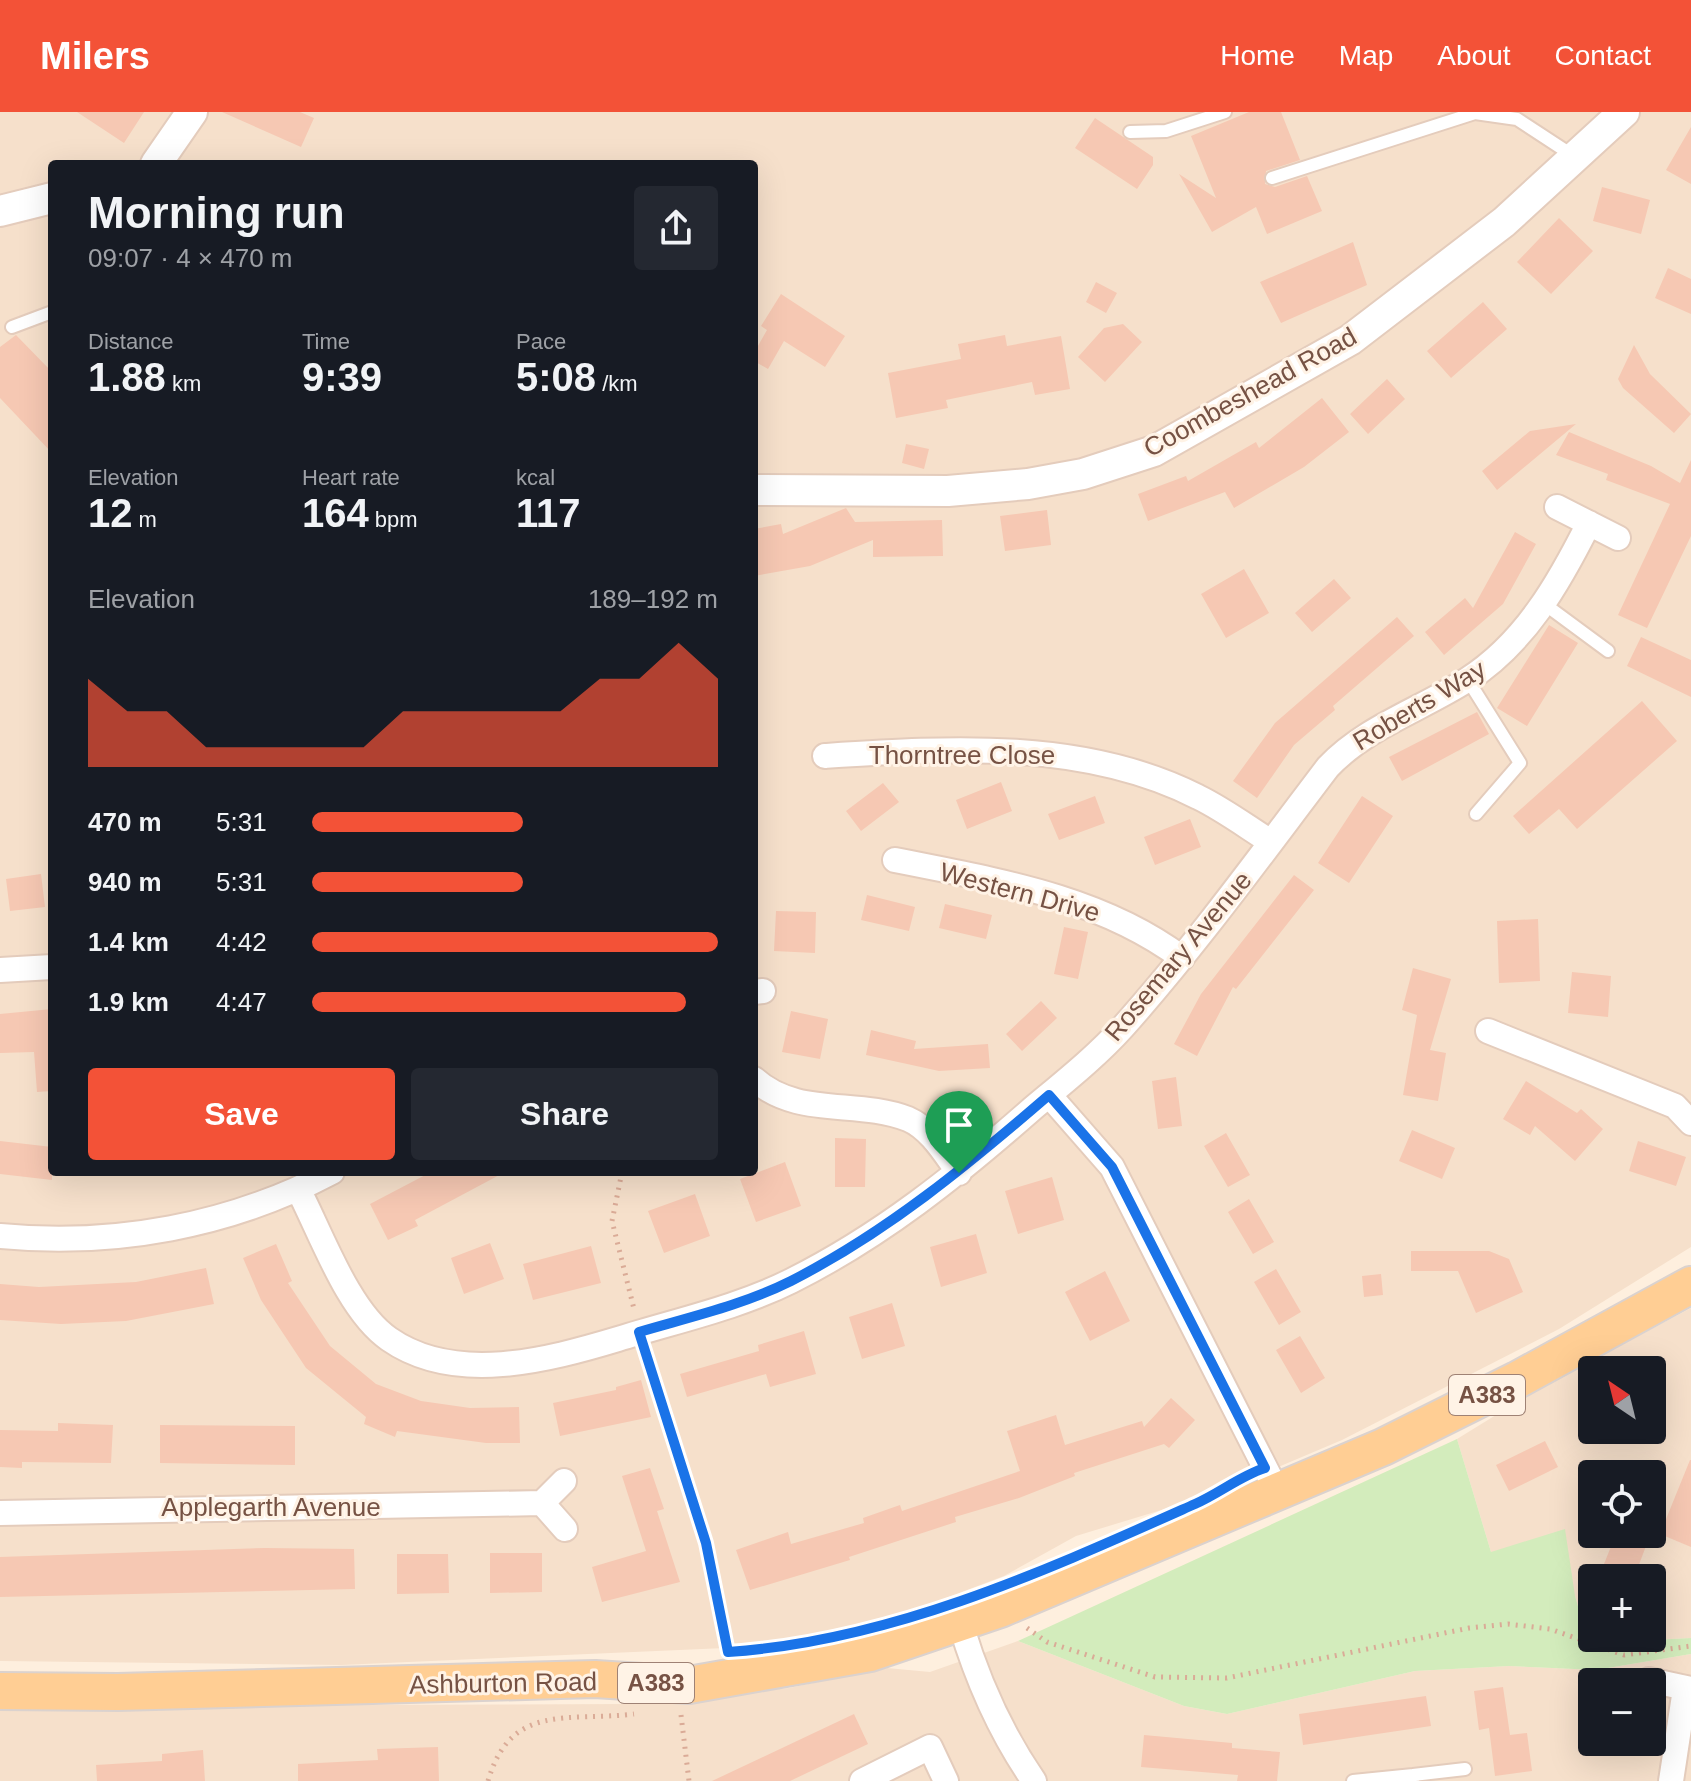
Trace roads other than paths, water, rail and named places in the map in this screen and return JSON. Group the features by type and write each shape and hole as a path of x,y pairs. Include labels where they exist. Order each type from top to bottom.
{"main road":[{"name":"Ashburton Road","path":"0,1691 118,1692 595,1679 689,1685 870,1653 961,1625 1383,1447 1517,1380 1691,1285"}],"street":[{"path":"159,160 181,133 192,112"},
{"name":"Coombeshead Road","path":"758,490 948,491 1028,484 1083,474 1154,451 1350,340 1504,222 1624,112"},
{"path":"0,211 48,199"},
{"path":"1557,507 1618,538"},
{"name":"Roberts Way","path":"1328,767 1350,744 1468,680 1506,651 1543,603 1589,523"},
{"name":"Thorntree Close","path":"825,756 909,750 1058,753 1149,776 1199,797 1271,842"},
{"name":"Rosemary Avenue","path":"298,1189 365,1314 387,1338 417,1353 452,1362 490,1365 542,1359 748,1299 789,1282 903,1216 959,1173 1120,1031 1182,958 1328,767"},
{"name":"Western Drive","path":"894,861 1048,894 1120,920 1153,936 1182,958"},
{"path":"0,970 48,967"},
{"path":"1488,1031 1675,1106 1691,1123"},
{"path":"758,1082 769,1092 797,1103 909,1120 932,1136 959,1173"},
{"path":"1049,1095 1112,1167 1278,1493"},
{"path":"0,1236 47,1241 131,1235 193,1225 298,1189 324,1176"},
{"path":"564,1481 542,1503 565,1529"},
{"name":"Applegarth Avenue","path":"0,1513 542,1503"},
{"path":"961,1625 975,1673 997,1723 1034,1781"},
{"path":"1666,1684 1688,1689 1671,1781"},
{"path":"862,1781 930,1747 946,1781"}],"lane":[{"path":"1130,132 1166,131 1225,112"},
{"path":"1272,178 1474,113 1517,119 1576,158"},
{"path":"12,327 48,314"},
{"path":"1543,603 1608,651"},
{"path":"1468,680 1520,763 1476,814"},
{"path":"1353,1781 1413,1778 1465,1769"}]}
